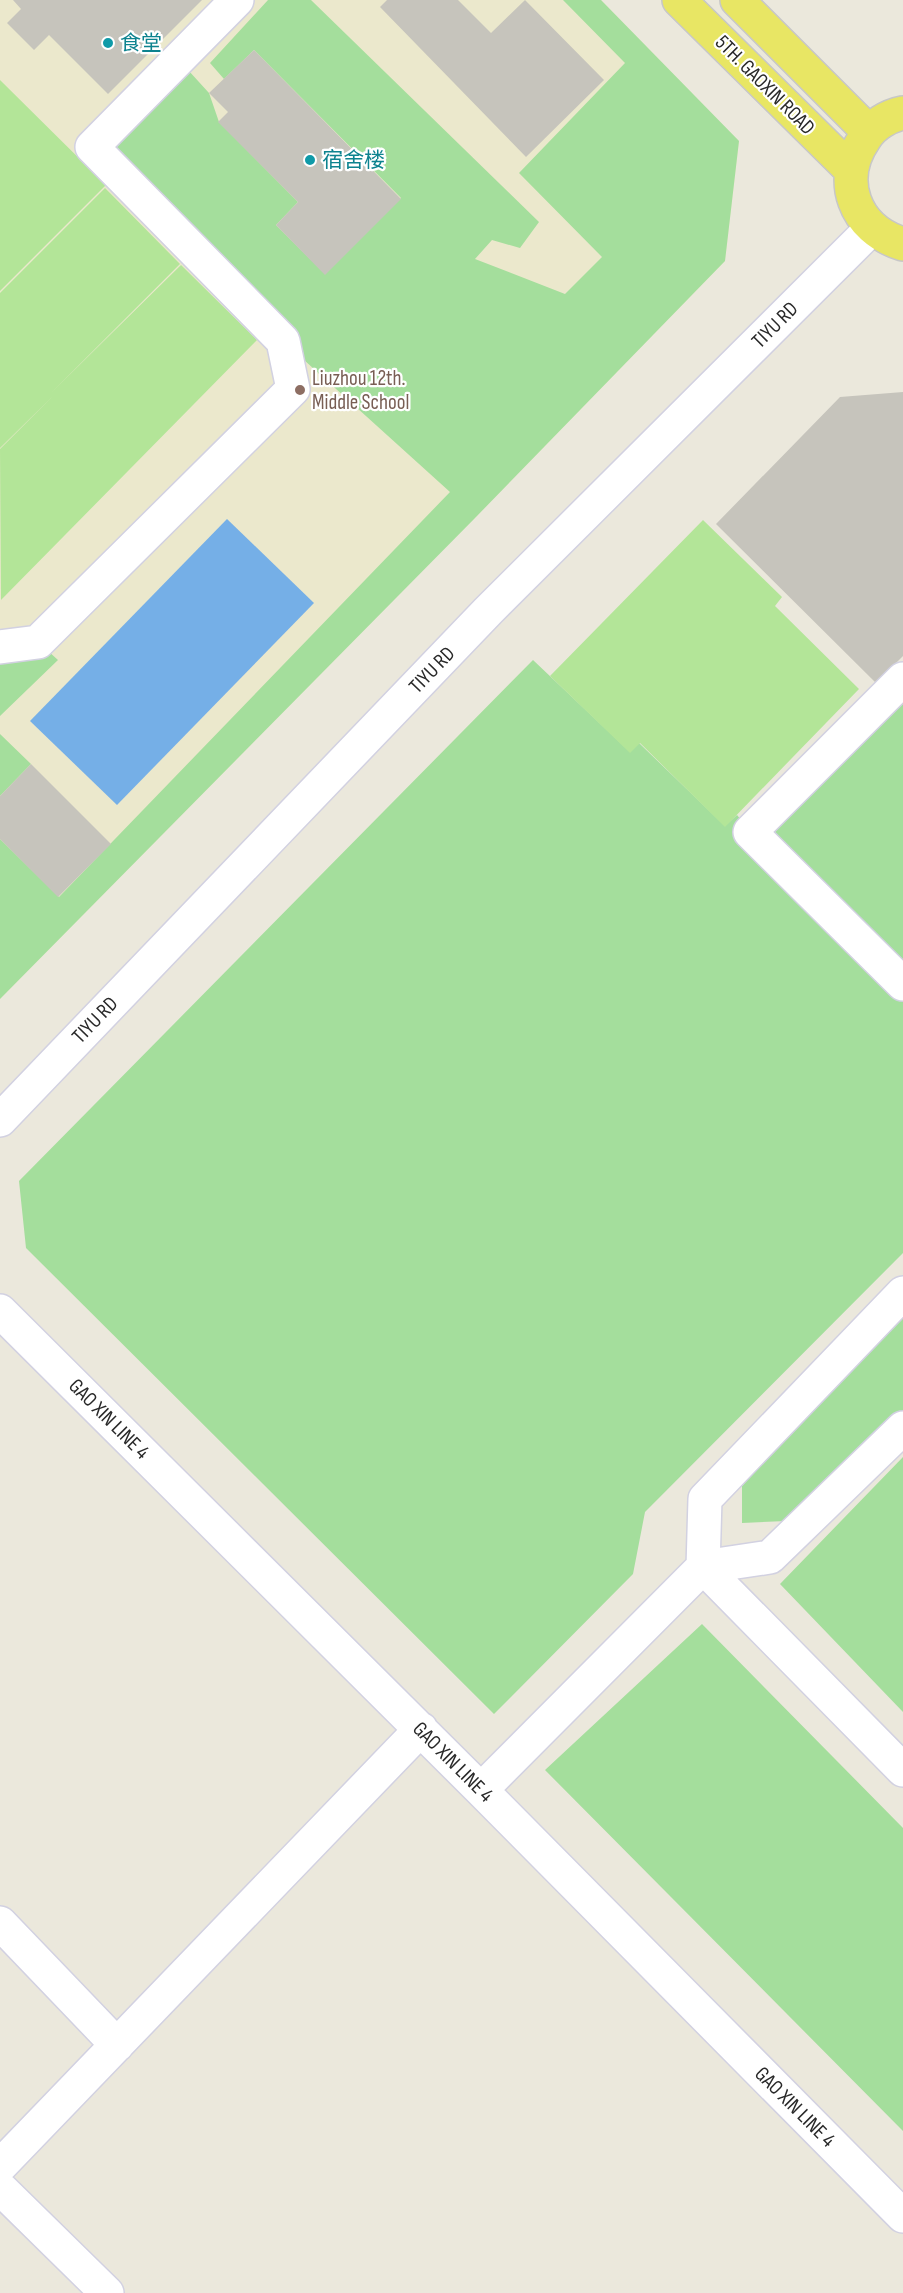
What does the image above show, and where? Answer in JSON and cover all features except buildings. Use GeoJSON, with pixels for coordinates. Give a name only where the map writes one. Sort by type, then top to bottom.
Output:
{"type":"FeatureCollection","features":[{"type":"Feature","properties":{"kind":"main road","name":"5TH. GAOXIN ROAD"},"geometry":{"type":"LineString","coordinates":[[679,0],[851,170]]}},
{"type":"Feature","properties":{"kind":"main road","name":"5TH. GAOXIN ROAD"},"geometry":{"type":"LineString","coordinates":[[736,0],[868,132]]}},
{"type":"Feature","properties":{"kind":"main road"},"geometry":{"type":"LineString","coordinates":[[903,113],[882,121],[868,132],[856,149],[851,170],[851,192],[859,211],[872,228],[889,240],[903,244]]}},
{"type":"Feature","properties":{"kind":"street"},"geometry":{"type":"LineString","coordinates":[[0,647],[38,642],[293,389],[283,341],[92,147],[237,0]]}},
{"type":"Feature","properties":{"kind":"street","name":"TIYU RD"},"geometry":{"type":"LineString","coordinates":[[0,1120],[488,611],[872,228]]}},
{"type":"Feature","properties":{"kind":"street"},"geometry":{"type":"LineString","coordinates":[[903,679],[750,832],[903,984]]}},
{"type":"Feature","properties":{"kind":"street"},"geometry":{"type":"LineString","coordinates":[[903,1293],[705,1499],[703,1567],[903,1770]]}},
{"type":"Feature","properties":{"kind":"street","name":"GAO XIN LINE 4"},"geometry":{"type":"LineString","coordinates":[[0,1311],[421,1729],[903,2217]]}},
{"type":"Feature","properties":{"kind":"street"},"geometry":{"type":"LineString","coordinates":[[481,1790],[703,1567],[770,1557],[903,1428]]}},
{"type":"Feature","properties":{"kind":"street"},"geometry":{"type":"LineString","coordinates":[[0,2166],[421,1729]]}},
{"type":"Feature","properties":{"kind":"street"},"geometry":{"type":"LineString","coordinates":[[0,1923],[117,2045]]}},
{"type":"Feature","properties":{"kind":"street"},"geometry":{"type":"LineString","coordinates":[[0,2188],[106,2293]]}},
{"type":"Feature","properties":{"kind":"shaded area","name":"Liuzhou 12th. Middle School"},"geometry":{"type":"Polygon","coordinates":[[[0,0],[601,0],[739,141],[725,261],[0,999],[0,0]]]}},
{"type":"Feature","properties":{"kind":"green space"},"geometry":{"type":"Polygon","coordinates":[[[268,0],[311,0],[539,222],[520,248],[492,240],[475,259],[565,294],[602,257],[519,173],[625,63],[563,0],[601,0],[739,141],[725,261],[0,999],[0,839],[59,897],[450,492],[283,341],[92,147],[178,59],[209,93],[219,122],[298,202],[276,225],[325,274],[401,198],[254,50],[224,79],[210,63],[268,0]]]}},
{"type":"Feature","properties":{"kind":"green space"},"geometry":{"type":"Polygon","coordinates":[[[0,80],[106,185],[0,291],[0,80]]]}},
{"type":"Feature","properties":{"kind":"green space"},"geometry":{"type":"Polygon","coordinates":[[[105,188],[180,264],[52,392],[181,265],[257,340],[1,600],[0,449],[53,396],[0,448],[0,293],[105,188]]]}},
{"type":"Feature","properties":{"kind":"green space"},"geometry":{"type":"Polygon","coordinates":[[[703,520],[782,597],[775,606],[859,689],[725,827],[640,743],[630,753],[550,676],[703,520]]]}},
{"type":"Feature","properties":{"kind":"green space"},"geometry":{"type":"Polygon","coordinates":[[[38,642],[58,660],[0,716],[0,647],[38,642]]]}},
{"type":"Feature","properties":{"kind":"green space"},"geometry":{"type":"Polygon","coordinates":[[[533,660],[630,752],[639,743],[725,826],[737,815],[751,832],[903,679],[903,1253],[645,1512],[633,1574],[494,1714],[26,1248],[19,1181],[533,660]]]}},
{"type":"Feature","properties":{"kind":"green space"},"geometry":{"type":"Polygon","coordinates":[[[0,734],[31,764],[0,796],[0,734]]]}},
{"type":"Feature","properties":{"kind":"green space"},"geometry":{"type":"Polygon","coordinates":[[[903,1299],[903,1418],[786,1521],[742,1523],[742,1486],[903,1299]]]}},
{"type":"Feature","properties":{"kind":"green space"},"geometry":{"type":"Polygon","coordinates":[[[903,1457],[903,1712],[780,1584],[903,1457]]]}},
{"type":"Feature","properties":{"kind":"green space"},"geometry":{"type":"Polygon","coordinates":[[[702,1624],[903,1828],[903,2131],[545,1770],[702,1624]]]}},
{"type":"Feature","properties":{"kind":"water"},"geometry":{"type":"Polygon","coordinates":[[[227,519],[314,603],[117,805],[30,721],[227,519]]]}},
{"type":"Feature","properties":{"kind":"place","name":"食堂"},"geometry":{"type":"Point","coordinates":[108,43]}},
{"type":"Feature","properties":{"kind":"place","name":"宿舍楼"},"geometry":{"type":"Point","coordinates":[310,160]}},
{"type":"Feature","properties":{"kind":"place","name":"Liuzhou 12th. Middle School"},"geometry":{"type":"Point","coordinates":[300,390]}}]}
